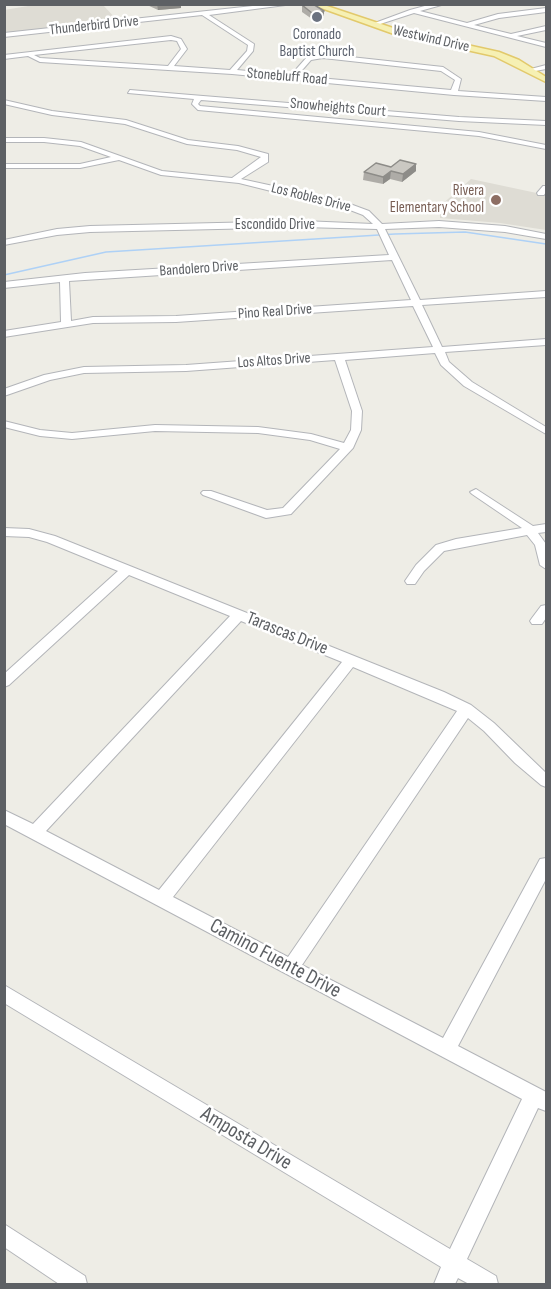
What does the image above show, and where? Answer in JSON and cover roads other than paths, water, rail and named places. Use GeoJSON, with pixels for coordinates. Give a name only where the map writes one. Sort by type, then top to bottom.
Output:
{"type":"FeatureCollection","features":[{"type":"Feature","properties":{"kind":"main road","name":"Westwind Drive"},"geometry":{"type":"LineString","coordinates":[[313,4],[409,35],[496,54],[546,80]]}},
{"type":"Feature","properties":{"kind":"street","name":"Thunderbird Drive"},"geometry":{"type":"LineString","coordinates":[[4,35],[291,4]]}},
{"type":"Feature","properties":{"kind":"street"},"geometry":{"type":"LineString","coordinates":[[375,24],[412,11],[443,4]]}},
{"type":"Feature","properties":{"kind":"street"},"geometry":{"type":"LineString","coordinates":[[467,25],[498,16],[546,10]]}},
{"type":"Feature","properties":{"kind":"street"},"geometry":{"type":"LineString","coordinates":[[412,11],[546,45]]}},
{"type":"Feature","properties":{"kind":"street"},"geometry":{"type":"LineString","coordinates":[[204,14],[251,44],[250,51],[231,72]]}},
{"type":"Feature","properties":{"kind":"street"},"geometry":{"type":"LineString","coordinates":[[511,36],[546,28]]}},
{"type":"Feature","properties":{"kind":"street"},"geometry":{"type":"LineString","coordinates":[[4,57],[167,38],[178,40],[184,49],[170,68]]}},
{"type":"Feature","properties":{"kind":"street"},"geometry":{"type":"LineString","coordinates":[[117,44],[120,52]]}},
{"type":"Feature","properties":{"kind":"street","name":"Stonebluff Road"},"geometry":{"type":"LineString","coordinates":[[29,54],[40,60],[112,62],[454,93],[546,99]]}},
{"type":"Feature","properties":{"kind":"street"},"geometry":{"type":"LineString","coordinates":[[293,77],[309,58],[323,56],[443,69],[458,79],[454,93]]}},
{"type":"Feature","properties":{"kind":"street"},"geometry":{"type":"LineString","coordinates":[[530,70],[546,67]]}},
{"type":"Feature","properties":{"kind":"street","name":"Snowheights Court"},"geometry":{"type":"LineString","coordinates":[[130,92],[546,123]]}},
{"type":"Feature","properties":{"kind":"street"},"geometry":{"type":"LineString","coordinates":[[199,97],[195,104],[198,108],[508,138],[546,147]]}},
{"type":"Feature","properties":{"kind":"street"},"geometry":{"type":"LineString","coordinates":[[4,102],[52,113],[126,122],[187,142],[238,148],[265,156],[265,160],[234,180]]}},
{"type":"Feature","properties":{"kind":"street"},"geometry":{"type":"LineString","coordinates":[[328,120],[336,108]]}},
{"type":"Feature","properties":{"kind":"street"},"geometry":{"type":"LineString","coordinates":[[433,139],[435,130]]}},
{"type":"Feature","properties":{"kind":"street"},"geometry":{"type":"LineString","coordinates":[[495,149],[508,138]]}},
{"type":"Feature","properties":{"kind":"street","name":"Los Robles Drive"},"geometry":{"type":"LineString","coordinates":[[4,140],[67,142],[92,147],[161,172],[234,180],[347,205],[373,217],[383,233]]}},
{"type":"Feature","properties":{"kind":"street"},"geometry":{"type":"LineString","coordinates":[[4,166],[80,166],[120,158]]}},
{"type":"Feature","properties":{"kind":"street","name":"Escondido Drive"},"geometry":{"type":"LineString","coordinates":[[4,243],[57,232],[105,228],[293,224],[383,233],[461,225],[546,236]]}},
{"type":"Feature","properties":{"kind":"street"},"geometry":{"type":"LineString","coordinates":[[383,233],[438,350],[450,368],[468,384],[546,431]]}},
{"type":"Feature","properties":{"kind":"street","name":"Bandolero Drive"},"geometry":{"type":"LineString","coordinates":[[4,285],[64,278],[394,257]]}},
{"type":"Feature","properties":{"kind":"street"},"geometry":{"type":"LineString","coordinates":[[64,278],[66,323]]}},
{"type":"Feature","properties":{"kind":"street","name":"Pino Real Drive"},"geometry":{"type":"LineString","coordinates":[[4,334],[66,323],[109,319],[193,318],[546,294]]}},
{"type":"Feature","properties":{"kind":"street","name":"Los Altos Drive"},"geometry":{"type":"LineString","coordinates":[[4,393],[48,377],[84,370],[186,368],[546,342]]}},
{"type":"Feature","properties":{"kind":"street"},"geometry":{"type":"LineString","coordinates":[[207,494],[256,511],[280,513],[297,502],[347,448],[356,430],[357,411],[339,357]]}},
{"type":"Feature","properties":{"kind":"street"},"geometry":{"type":"LineString","coordinates":[[4,424],[29,431],[72,436],[155,428],[258,430],[311,437],[347,448]]}},
{"type":"Feature","properties":{"kind":"street"},"geometry":{"type":"LineString","coordinates":[[476,492],[527,526],[541,544],[546,565]]}},
{"type":"Feature","properties":{"kind":"street"},"geometry":{"type":"LineString","coordinates":[[411,581],[420,568],[440,548],[456,543],[546,528]]}},
{"type":"Feature","properties":{"kind":"street","name":"Tarascas Drive"},"geometry":{"type":"LineString","coordinates":[[4,532],[29,533],[51,539],[439,696],[466,710],[489,727],[520,759],[546,781]]}},
{"type":"Feature","properties":{"kind":"street"},"geometry":{"type":"LineString","coordinates":[[8,674],[128,569]]}},
{"type":"Feature","properties":{"kind":"street"},"geometry":{"type":"LineString","coordinates":[[537,621],[546,609]]}},
{"type":"Feature","properties":{"kind":"street"},"geometry":{"type":"LineString","coordinates":[[35,832],[239,615]]}},
{"type":"Feature","properties":{"kind":"street"},"geometry":{"type":"LineString","coordinates":[[162,899],[351,660]]}},
{"type":"Feature","properties":{"kind":"street"},"geometry":{"type":"LineString","coordinates":[[291,967],[466,710]]}},
{"type":"Feature","properties":{"kind":"street","name":"Camino Fuente Drive"},"geometry":{"type":"LineString","coordinates":[[4,816],[540,1099]]}},
{"type":"Feature","properties":{"kind":"street"},"geometry":{"type":"LineString","coordinates":[[447,1049],[546,864]]}},
{"type":"Feature","properties":{"kind":"street","name":"Amposta Drive"},"geometry":{"type":"LineString","coordinates":[[4,993],[488,1284]]}},
{"type":"Feature","properties":{"kind":"street"},"geometry":{"type":"LineString","coordinates":[[444,1284],[540,1099]]}},
{"type":"Feature","properties":{"kind":"street"},"geometry":{"type":"LineString","coordinates":[[4,1234],[76,1284]]}},
{"type":"Feature","properties":{"kind":"waterway"},"geometry":{"type":"LineString","coordinates":[[4,275],[106,252],[395,234],[465,232],[546,244]]}},
{"type":"Feature","properties":{"kind":"place","name":"Coronado Baptist Church"},"geometry":{"type":"Point","coordinates":[317,17]}},
{"type":"Feature","properties":{"kind":"place","name":"Rivera Elementary School"},"geometry":{"type":"Point","coordinates":[496,200]}}]}
